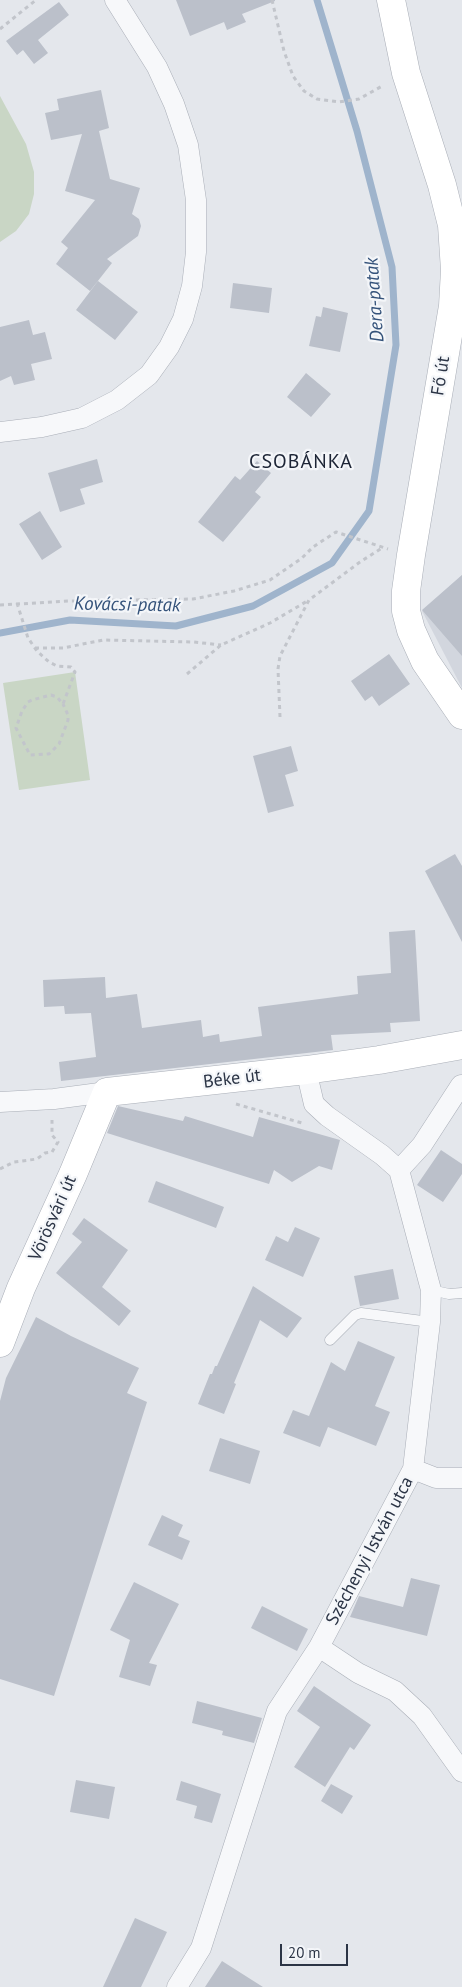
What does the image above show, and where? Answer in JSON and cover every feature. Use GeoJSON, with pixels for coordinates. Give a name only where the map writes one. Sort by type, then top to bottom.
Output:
{"type":"FeatureCollection","features":[{"type":"Feature","properties":{"kind":"main road","name":"Fő út"},"geometry":{"type":"LineString","coordinates":[[390,0],[406,74],[442,186],[452,225],[456,270],[453,306],[411,555],[406,591],[406,611],[411,630],[425,661],[462,715]]}},
{"type":"Feature","properties":{"kind":"main road","name":"Béke út"},"geometry":{"type":"LineString","coordinates":[[107,1092],[306,1070],[379,1060],[462,1045]]}},
{"type":"Feature","properties":{"kind":"main road","name":"Vörösvári út"},"geometry":{"type":"LineString","coordinates":[[0,1343],[21,1288],[73,1174],[107,1092]]}},
{"type":"Feature","properties":{"kind":"street"},"geometry":{"type":"LineString","coordinates":[[0,432],[42,427],[82,418],[117,400],[148,374],[169,347],[183,319],[192,286],[196,252],[196,200],[188,145],[174,104],[157,67],[115,0]]}},
{"type":"Feature","properties":{"kind":"street"},"geometry":{"type":"LineString","coordinates":[[306,1070],[314,1104],[327,1116],[382,1154],[399,1170],[422,1145],[461,1085]]}},
{"type":"Feature","properties":{"kind":"street","name":"Béke út"},"geometry":{"type":"LineString","coordinates":[[0,1102],[54,1099],[107,1092]]}},
{"type":"Feature","properties":{"kind":"street","name":"Széchenyi István utca"},"geometry":{"type":"LineString","coordinates":[[176,1987],[201,1948],[277,1711],[319,1646],[413,1469],[430,1322],[431,1290],[399,1170]]}},
{"type":"Feature","properties":{"kind":"street"},"geometry":{"type":"LineString","coordinates":[[413,1469],[436,1478],[462,1478]]}},
{"type":"Feature","properties":{"kind":"street"},"geometry":{"type":"LineString","coordinates":[[319,1646],[358,1673],[396,1691],[422,1716],[462,1772]]}},
{"type":"Feature","properties":{"kind":"lane"},"geometry":{"type":"LineString","coordinates":[[431,1290],[450,1294],[462,1293]]}},
{"type":"Feature","properties":{"kind":"lane"},"geometry":{"type":"LineString","coordinates":[[330,1340],[355,1314],[361,1313],[430,1322]]}},
{"type":"Feature","properties":{"kind":"path"},"geometry":{"type":"LineString","coordinates":[[0,29],[36,0]]}},
{"type":"Feature","properties":{"kind":"path"},"geometry":{"type":"LineString","coordinates":[[272,0],[284,51],[293,76],[304,91],[317,99],[339,102],[359,99]]}},
{"type":"Feature","properties":{"kind":"path"},"geometry":{"type":"LineString","coordinates":[[0,605],[193,599],[234,591],[270,580],[336,532],[369,542]]}},
{"type":"Feature","properties":{"kind":"path"},"geometry":{"type":"LineString","coordinates":[[187,674],[222,645],[270,623],[309,600],[373,553],[384,548]]}},
{"type":"Feature","properties":{"kind":"path"},"geometry":{"type":"LineString","coordinates":[[280,717],[278,669],[280,656],[309,600]]}},
{"type":"Feature","properties":{"kind":"path"},"geometry":{"type":"LineString","coordinates":[[17,603],[28,638],[35,648],[49,662],[57,666],[71,667],[75,672],[63,704],[68,714],[68,720],[59,744],[49,754],[30,755],[16,728],[22,711],[28,702],[51,695],[57,697],[63,704]]}},
{"type":"Feature","properties":{"kind":"path"},"geometry":{"type":"LineString","coordinates":[[35,648],[63,648],[103,640],[194,642],[222,645]]}},
{"type":"Feature","properties":{"kind":"path"},"geometry":{"type":"LineString","coordinates":[[233,1103],[316,1128],[327,1116]]}},
{"type":"Feature","properties":{"kind":"path"},"geometry":{"type":"LineString","coordinates":[[0,1169],[14,1162],[37,1159],[45,1153],[52,1152],[58,1142],[52,1135]]}},
{"type":"Feature","properties":{"kind":"shaded area"},"geometry":{"type":"Polygon","coordinates":[[[462,575],[462,688],[422,611],[462,575]]]}},
{"type":"Feature","properties":{"kind":"green space"},"geometry":{"type":"Polygon","coordinates":[[[0,96],[26,144],[34,172],[34,194],[29,214],[16,231],[0,242],[0,96]]]}},
{"type":"Feature","properties":{"kind":"green space"},"geometry":{"type":"Polygon","coordinates":[[[75,672],[90,780],[19,790],[3,683],[75,672]]]}},
{"type":"Feature","properties":{"kind":"building"},"geometry":{"type":"Polygon","coordinates":[[[176,0],[275,1],[242,14],[246,22],[227,30],[224,22],[190,36],[176,0]]]}},
{"type":"Feature","properties":{"kind":"building"},"geometry":{"type":"Polygon","coordinates":[[[59,2],[69,15],[38,40],[48,53],[34,64],[23,50],[17,55],[6,41],[59,2]]]}},
{"type":"Feature","properties":{"kind":"building"},"geometry":{"type":"Polygon","coordinates":[[[101,90],[109,128],[99,131],[110,179],[140,188],[132,214],[139,219],[141,226],[138,236],[107,259],[112,263],[90,291],[56,264],[68,248],[61,242],[95,200],[65,191],[82,134],[51,140],[45,113],[59,110],[57,99],[101,90]]]}},
{"type":"Feature","properties":{"kind":"building"},"geometry":{"type":"Polygon","coordinates":[[[98,281],[138,312],[115,340],[76,310],[98,281]]]}},
{"type":"Feature","properties":{"kind":"building"},"geometry":{"type":"Polygon","coordinates":[[[233,283],[272,288],[269,313],[230,308],[233,283]]]}},
{"type":"Feature","properties":{"kind":"building"},"geometry":{"type":"Polygon","coordinates":[[[323,307],[348,313],[340,352],[309,346],[316,316],[321,317],[323,307]]]}},
{"type":"Feature","properties":{"kind":"building"},"geometry":{"type":"Polygon","coordinates":[[[29,320],[33,335],[45,332],[52,359],[31,364],[35,380],[14,385],[11,376],[0,381],[0,327],[29,320]]]}},
{"type":"Feature","properties":{"kind":"building"},"geometry":{"type":"Polygon","coordinates":[[[306,373],[331,394],[311,417],[287,397],[306,373]]]}},
{"type":"Feature","properties":{"kind":"building"},"geometry":{"type":"Polygon","coordinates":[[[97,459],[103,482],[80,489],[85,504],[60,512],[48,473],[97,459]]]}},
{"type":"Feature","properties":{"kind":"building"},"geometry":{"type":"Polygon","coordinates":[[[257,461],[271,473],[255,492],[261,497],[223,542],[198,522],[235,476],[240,480],[257,461]]]}},
{"type":"Feature","properties":{"kind":"building"},"geometry":{"type":"Polygon","coordinates":[[[40,511],[62,547],[42,560],[19,524],[40,511]]]}},
{"type":"Feature","properties":{"kind":"building"},"geometry":{"type":"Polygon","coordinates":[[[462,575],[462,656],[422,610],[462,575]]]}},
{"type":"Feature","properties":{"kind":"building"},"geometry":{"type":"Polygon","coordinates":[[[389,654],[410,684],[379,706],[372,696],[365,701],[351,681],[389,654]]]}},
{"type":"Feature","properties":{"kind":"building"},"geometry":{"type":"Polygon","coordinates":[[[291,746],[298,771],[285,775],[294,806],[268,813],[253,756],[291,746]]]}},
{"type":"Feature","properties":{"kind":"building"},"geometry":{"type":"Polygon","coordinates":[[[455,854],[462,866],[462,942],[425,871],[455,854]]]}},
{"type":"Feature","properties":{"kind":"building"},"geometry":{"type":"Polygon","coordinates":[[[415,930],[420,1021],[390,1023],[391,1032],[331,1035],[333,1050],[61,1081],[59,1062],[96,1057],[91,1013],[65,1014],[64,1006],[44,1007],[43,980],[105,977],[106,998],[137,994],[142,1028],[201,1020],[203,1037],[219,1034],[220,1042],[262,1036],[258,1007],[358,994],[357,976],[391,973],[389,932],[415,930]]]}},
{"type":"Feature","properties":{"kind":"building"},"geometry":{"type":"Polygon","coordinates":[[[118,1106],[183,1121],[185,1116],[253,1137],[259,1117],[340,1140],[332,1170],[319,1166],[292,1182],[274,1170],[269,1184],[107,1133],[118,1106]]]}},
{"type":"Feature","properties":{"kind":"building"},"geometry":{"type":"Polygon","coordinates":[[[441,1150],[462,1164],[462,1174],[443,1202],[417,1185],[441,1150]]]}},
{"type":"Feature","properties":{"kind":"building"},"geometry":{"type":"Polygon","coordinates":[[[156,1181],[224,1207],[216,1228],[148,1202],[156,1181]]]}},
{"type":"Feature","properties":{"kind":"building"},"geometry":{"type":"Polygon","coordinates":[[[84,1218],[128,1250],[102,1287],[131,1311],[119,1326],[56,1273],[82,1242],[72,1234],[84,1218]]]}},
{"type":"Feature","properties":{"kind":"building"},"geometry":{"type":"Polygon","coordinates":[[[295,1227],[320,1238],[303,1277],[265,1260],[276,1236],[288,1242],[295,1227]]]}},
{"type":"Feature","properties":{"kind":"building"},"geometry":{"type":"Polygon","coordinates":[[[393,1269],[399,1299],[360,1306],[354,1276],[393,1269]]]}},
{"type":"Feature","properties":{"kind":"building"},"geometry":{"type":"Polygon","coordinates":[[[253,1286],[302,1318],[287,1338],[260,1320],[234,1383],[236,1384],[224,1414],[198,1404],[210,1374],[212,1374],[215,1366],[217,1366],[253,1286]]]}},
{"type":"Feature","properties":{"kind":"building"},"geometry":{"type":"Polygon","coordinates":[[[36,1317],[139,1368],[127,1393],[147,1402],[54,1696],[0,1679],[0,1401],[6,1378],[36,1317]]]}},
{"type":"Feature","properties":{"kind":"building"},"geometry":{"type":"Polygon","coordinates":[[[358,1341],[395,1357],[375,1406],[390,1412],[376,1446],[328,1427],[320,1447],[283,1433],[293,1410],[309,1416],[331,1362],[345,1371],[358,1341]]]}},
{"type":"Feature","properties":{"kind":"building"},"geometry":{"type":"Polygon","coordinates":[[[220,1438],[260,1451],[250,1484],[209,1471],[220,1438]]]}},
{"type":"Feature","properties":{"kind":"building"},"geometry":{"type":"Polygon","coordinates":[[[162,1515],[183,1525],[178,1536],[190,1541],[182,1560],[148,1545],[162,1515]]]}},
{"type":"Feature","properties":{"kind":"building"},"geometry":{"type":"Polygon","coordinates":[[[411,1578],[440,1585],[427,1636],[350,1617],[359,1596],[403,1607],[411,1578]]]}},
{"type":"Feature","properties":{"kind":"building"},"geometry":{"type":"Polygon","coordinates":[[[134,1582],[179,1604],[149,1663],[157,1665],[150,1686],[119,1677],[130,1640],[110,1630],[134,1582]]]}},
{"type":"Feature","properties":{"kind":"building"},"geometry":{"type":"Polygon","coordinates":[[[262,1606],[308,1629],[297,1651],[251,1628],[262,1606]]]}},
{"type":"Feature","properties":{"kind":"building"},"geometry":{"type":"Polygon","coordinates":[[[314,1686],[371,1725],[354,1750],[350,1747],[325,1787],[294,1767],[320,1727],[297,1711],[314,1686]]]}},
{"type":"Feature","properties":{"kind":"building"},"geometry":{"type":"Polygon","coordinates":[[[197,1701],[262,1718],[254,1743],[222,1735],[223,1731],[192,1723],[197,1701]]]}},
{"type":"Feature","properties":{"kind":"building"},"geometry":{"type":"Polygon","coordinates":[[[76,1780],[115,1787],[109,1819],[70,1812],[76,1780]]]}},
{"type":"Feature","properties":{"kind":"building"},"geometry":{"type":"Polygon","coordinates":[[[181,1781],[221,1794],[212,1823],[194,1818],[197,1806],[176,1800],[181,1781]]]}},
{"type":"Feature","properties":{"kind":"building"},"geometry":{"type":"Polygon","coordinates":[[[331,1784],[353,1796],[342,1814],[321,1801],[331,1784]]]}},
{"type":"Feature","properties":{"kind":"building"},"geometry":{"type":"Polygon","coordinates":[[[135,1918],[167,1932],[141,1987],[103,1987],[135,1918]]]}},
{"type":"Feature","properties":{"kind":"building"},"geometry":{"type":"Polygon","coordinates":[[[222,1961],[263,1987],[205,1987],[222,1961]]]}},
{"type":"Feature","properties":{"kind":"waterway","name":"Dera-patak"},"geometry":{"type":"LineString","coordinates":[[0,633],[70,620],[176,626],[253,606],[332,563],[369,511],[396,345],[392,267],[357,131],[317,0]]}},
{"type":"Feature","properties":{"kind":"district","name":"CSOBÁNKA"},"geometry":{"type":"Point","coordinates":[301,462]}},
{"type":"Feature","properties":{"kind":"water label","name":"Kovácsi-patak"},"geometry":{"type":"Point","coordinates":[127,605]}}]}
